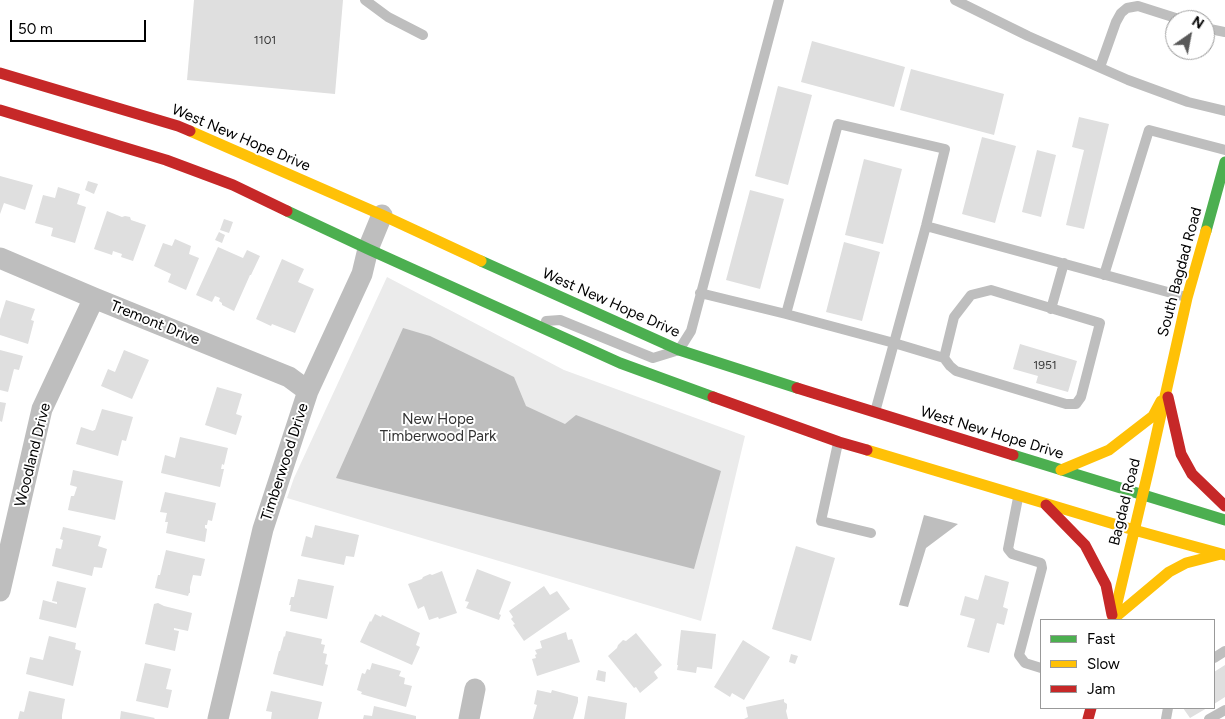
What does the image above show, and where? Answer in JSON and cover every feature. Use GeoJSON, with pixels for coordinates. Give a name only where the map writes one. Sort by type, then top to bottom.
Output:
{"type":"FeatureCollection","features":[{"type":"Feature","properties":{"kind":"main road","name":"West New Hope Drive"},"geometry":{"type":"LineString","coordinates":[[0,73],[178,126],[382,215],[679,350],[874,413],[1225,520]]}},
{"type":"Feature","properties":{"kind":"main road"},"geometry":{"type":"LineString","coordinates":[[0,110],[166,160],[233,186],[620,363],[839,442],[1134,530],[1224,554]]}},
{"type":"Feature","properties":{"kind":"main road","name":"South Bagdad Road"},"geometry":{"type":"LineString","coordinates":[[1166,391],[1187,298],[1205,235],[1214,217],[1225,162]]}},
{"type":"Feature","properties":{"kind":"main road"},"geometry":{"type":"LineString","coordinates":[[1062,470],[1109,450],[1133,433],[1153,416],[1166,391]]}},
{"type":"Feature","properties":{"kind":"main road"},"geometry":{"type":"LineString","coordinates":[[1166,391],[1181,454],[1192,474],[1225,506]]}},
{"type":"Feature","properties":{"kind":"main road","name":"Bagdad Road"},"geometry":{"type":"LineString","coordinates":[[1113,619],[1166,391]]}},
{"type":"Feature","properties":{"kind":"main road"},"geometry":{"type":"LineString","coordinates":[[1044,503],[1086,545],[1106,585],[1113,619]]}},
{"type":"Feature","properties":{"kind":"main road"},"geometry":{"type":"LineString","coordinates":[[1114,619],[1169,572],[1186,563],[1224,554]]}},
{"type":"Feature","properties":{"kind":"street","name":"Timberwood Drive"},"geometry":{"type":"LineString","coordinates":[[218,719],[263,529],[308,391],[362,274],[368,248],[382,215]]}},
{"type":"Feature","properties":{"kind":"street","name":"Tremont Drive"},"geometry":{"type":"LineString","coordinates":[[0,258],[288,377],[308,391]]}},
{"type":"Feature","properties":{"kind":"street","name":"Woodland Drive"},"geometry":{"type":"LineString","coordinates":[[0,591],[42,410],[94,298]]}},
{"type":"Feature","properties":{"kind":"street"},"geometry":{"type":"LineString","coordinates":[[469,719],[475,689]]}},
{"type":"Feature","properties":{"kind":"lane"},"geometry":{"type":"LineString","coordinates":[[365,0],[388,17],[423,35]]}},
{"type":"Feature","properties":{"kind":"lane"},"geometry":{"type":"LineString","coordinates":[[530,322],[560,320],[652,358],[679,350],[691,331],[779,0]]}},
{"type":"Feature","properties":{"kind":"lane"},"geometry":{"type":"LineString","coordinates":[[955,0],[1028,36],[1128,80],[1188,102],[1225,111]]}},
{"type":"Feature","properties":{"kind":"lane"},"geometry":{"type":"LineString","coordinates":[[1100,68],[1116,22],[1127,8],[1138,6],[1165,15]]}},
{"type":"Feature","properties":{"kind":"lane"},"geometry":{"type":"LineString","coordinates":[[786,314],[838,124],[946,149],[874,413]]}},
{"type":"Feature","properties":{"kind":"lane"},"geometry":{"type":"LineString","coordinates":[[1104,274],[1148,130],[1225,150]]}},
{"type":"Feature","properties":{"kind":"lane"},"geometry":{"type":"LineString","coordinates":[[926,226],[1187,298]]}},
{"type":"Feature","properties":{"kind":"lane"},"geometry":{"type":"LineString","coordinates":[[1051,308],[1064,263]]}},
{"type":"Feature","properties":{"kind":"lane"},"geometry":{"type":"LineString","coordinates":[[700,293],[894,342],[944,358],[956,371],[1066,404],[1076,404],[1081,397],[1100,323],[991,290],[971,295],[954,317],[944,358]]}},
{"type":"Feature","properties":{"kind":"lane"},"geometry":{"type":"LineString","coordinates":[[839,442],[821,521],[871,533]]}},
{"type":"Feature","properties":{"kind":"lane"},"geometry":{"type":"LineString","coordinates":[[1018,496],[1008,549],[1012,554],[1041,563],[1042,568],[1019,655],[1025,663],[1040,668]]}},
{"type":"Feature","properties":{"kind":"lane"},"geometry":{"type":"LineString","coordinates":[[1209,719],[1225,710]]}},
{"type":"Feature","properties":{"kind":"green space","name":"New Hope Timberwood Park"},"geometry":{"type":"Polygon","coordinates":[[[387,277],[564,370],[745,436],[701,621],[287,498],[294,478],[387,277]]]}},
{"type":"Feature","properties":{"kind":"shaded area"},"geometry":{"type":"Polygon","coordinates":[[[403,328],[430,336],[514,377],[526,406],[565,424],[576,415],[721,471],[694,569],[336,478],[403,328]]]}},
{"type":"Feature","properties":{"kind":"shaded area"},"geometry":{"type":"Polygon","coordinates":[[[924,515],[958,524],[926,548],[908,607],[899,605],[924,515]]]}},
{"type":"Feature","properties":{"kind":"building"},"geometry":{"type":"Polygon","coordinates":[[[194,0],[343,0],[335,94],[187,80],[194,0]]]}},
{"type":"Feature","properties":{"kind":"building"},"geometry":{"type":"Polygon","coordinates":[[[812,41],[905,67],[894,107],[801,82],[812,41]]]}},
{"type":"Feature","properties":{"kind":"building"},"geometry":{"type":"Polygon","coordinates":[[[911,69],[1004,94],[994,135],[900,110],[911,69]]]}},
{"type":"Feature","properties":{"kind":"building"},"geometry":{"type":"Polygon","coordinates":[[[778,86],[812,95],[788,185],[755,176],[778,86]]]}},
{"type":"Feature","properties":{"kind":"building"},"geometry":{"type":"Polygon","coordinates":[[[1079,117],[1109,124],[1084,229],[1066,225],[1084,150],[1072,147],[1079,117]]]}},
{"type":"Feature","properties":{"kind":"building"},"geometry":{"type":"Polygon","coordinates":[[[982,137],[1016,146],[995,223],[962,214],[982,137]]]}},
{"type":"Feature","properties":{"kind":"building"},"geometry":{"type":"Polygon","coordinates":[[[1037,150],[1056,155],[1041,217],[1022,212],[1037,150]]]}},
{"type":"Feature","properties":{"kind":"building"},"geometry":{"type":"Polygon","coordinates":[[[864,159],[902,169],[883,244],[845,235],[864,159]]]}},
{"type":"Feature","properties":{"kind":"building"},"geometry":{"type":"Polygon","coordinates":[[[0,176],[33,185],[25,210],[4,203],[0,214],[0,176]]]}},
{"type":"Feature","properties":{"kind":"building"},"geometry":{"type":"Polygon","coordinates":[[[88,181],[98,184],[94,194],[85,190],[88,181]]]}},
{"type":"Feature","properties":{"kind":"building"},"geometry":{"type":"Polygon","coordinates":[[[58,187],[80,194],[77,204],[86,207],[75,243],[51,236],[53,228],[35,223],[43,195],[55,198],[58,187]]]}},
{"type":"Feature","properties":{"kind":"building"},"geometry":{"type":"Polygon","coordinates":[[[750,190],[784,199],[760,289],[726,280],[750,190]]]}},
{"type":"Feature","properties":{"kind":"building"},"geometry":{"type":"Polygon","coordinates":[[[107,211],[122,217],[130,217],[131,220],[146,225],[133,261],[121,257],[122,254],[113,251],[112,255],[94,249],[107,211]]]}},
{"type":"Feature","properties":{"kind":"building"},"geometry":{"type":"Polygon","coordinates":[[[224,219],[233,222],[229,233],[220,230],[224,219]]]}},
{"type":"Feature","properties":{"kind":"building"},"geometry":{"type":"Polygon","coordinates":[[[219,232],[225,235],[222,243],[215,240],[219,232]]]}},
{"type":"Feature","properties":{"kind":"building"},"geometry":{"type":"Polygon","coordinates":[[[175,239],[191,246],[189,254],[199,258],[186,290],[168,282],[171,274],[154,266],[163,243],[172,246],[175,239]]]}},
{"type":"Feature","properties":{"kind":"building"},"geometry":{"type":"Polygon","coordinates":[[[844,242],[880,252],[862,321],[826,312],[844,242]]]}},
{"type":"Feature","properties":{"kind":"building"},"geometry":{"type":"Polygon","coordinates":[[[218,247],[243,258],[247,250],[260,256],[234,311],[222,305],[219,301],[220,298],[215,296],[212,302],[196,295],[218,247]]]}},
{"type":"Feature","properties":{"kind":"building"},"geometry":{"type":"Polygon","coordinates":[[[282,259],[304,269],[298,282],[314,289],[295,333],[272,324],[271,326],[256,319],[282,259]]]}},
{"type":"Feature","properties":{"kind":"building"},"geometry":{"type":"Polygon","coordinates":[[[6,300],[35,309],[31,320],[34,321],[28,344],[0,335],[0,319],[6,300]]]}},
{"type":"Feature","properties":{"kind":"building"},"geometry":{"type":"Polygon","coordinates":[[[1020,344],[1077,361],[1068,392],[1036,383],[1038,376],[1013,369],[1020,344]]]}},
{"type":"Feature","properties":{"kind":"building"},"geometry":{"type":"Polygon","coordinates":[[[0,350],[23,356],[19,370],[14,369],[8,392],[0,390],[0,350]]]}},
{"type":"Feature","properties":{"kind":"building"},"geometry":{"type":"Polygon","coordinates":[[[124,350],[149,360],[132,399],[101,386],[108,369],[115,372],[124,350]]]}},
{"type":"Feature","properties":{"kind":"building"},"geometry":{"type":"Polygon","coordinates":[[[217,387],[242,394],[236,414],[242,416],[236,435],[205,425],[217,387]]]}},
{"type":"Feature","properties":{"kind":"building"},"geometry":{"type":"Polygon","coordinates":[[[0,402],[6,403],[2,422],[0,421],[0,402]]]}},
{"type":"Feature","properties":{"kind":"building"},"geometry":{"type":"Polygon","coordinates":[[[102,409],[133,417],[126,441],[122,440],[118,456],[76,444],[81,427],[95,430],[102,409]]]}},
{"type":"Feature","properties":{"kind":"building"},"geometry":{"type":"Polygon","coordinates":[[[180,437],[228,448],[224,465],[222,464],[221,469],[224,469],[220,487],[161,473],[165,455],[175,458],[180,437]]]}},
{"type":"Feature","properties":{"kind":"building"},"geometry":{"type":"Polygon","coordinates":[[[73,470],[123,481],[115,520],[68,510],[71,496],[74,496],[77,487],[70,485],[73,470]]]}},
{"type":"Feature","properties":{"kind":"building"},"geometry":{"type":"Polygon","coordinates":[[[165,492],[216,503],[212,521],[208,520],[207,525],[205,525],[207,529],[205,542],[166,533],[168,522],[165,522],[167,513],[160,512],[165,492]]]}},
{"type":"Feature","properties":{"kind":"building"},"geometry":{"type":"Polygon","coordinates":[[[315,525],[359,535],[354,557],[346,556],[344,565],[301,556],[306,536],[312,538],[315,525]]]}},
{"type":"Feature","properties":{"kind":"building"},"geometry":{"type":"Polygon","coordinates":[[[63,527],[101,536],[98,546],[107,549],[102,568],[94,567],[92,576],[52,566],[56,548],[61,549],[63,540],[60,539],[63,527]]]}},
{"type":"Feature","properties":{"kind":"building"},"geometry":{"type":"Polygon","coordinates":[[[796,546],[835,558],[811,641],[772,629],[796,546]]]}},
{"type":"Feature","properties":{"kind":"building"},"geometry":{"type":"Polygon","coordinates":[[[166,550],[205,559],[201,576],[193,575],[188,596],[155,588],[166,550]]]}},
{"type":"Feature","properties":{"kind":"building"},"geometry":{"type":"Polygon","coordinates":[[[477,569],[511,582],[499,614],[501,615],[499,620],[466,608],[469,602],[465,601],[477,569]]]}},
{"type":"Feature","properties":{"kind":"building"},"geometry":{"type":"Polygon","coordinates":[[[442,571],[457,613],[429,620],[424,606],[418,609],[408,584],[442,571]]]}},
{"type":"Feature","properties":{"kind":"building"},"geometry":{"type":"Polygon","coordinates":[[[985,575],[1009,582],[1003,607],[1008,609],[1004,625],[997,623],[989,653],[967,647],[975,619],[960,615],[965,596],[978,600],[985,575]]]}},
{"type":"Feature","properties":{"kind":"building"},"geometry":{"type":"Polygon","coordinates":[[[298,579],[334,586],[327,619],[290,611],[291,597],[294,597],[298,579]]]}},
{"type":"Feature","properties":{"kind":"building"},"geometry":{"type":"Polygon","coordinates":[[[57,581],[86,588],[76,628],[39,619],[43,600],[57,604],[57,602],[52,601],[57,581]]]}},
{"type":"Feature","properties":{"kind":"building"},"geometry":{"type":"Polygon","coordinates":[[[544,586],[550,595],[557,591],[570,609],[524,641],[513,625],[515,624],[511,619],[513,617],[509,611],[544,586]]]}},
{"type":"Feature","properties":{"kind":"building"},"geometry":{"type":"Polygon","coordinates":[[[158,603],[192,613],[188,631],[174,628],[174,630],[179,631],[175,651],[145,644],[154,604],[158,603]]]}},
{"type":"Feature","properties":{"kind":"building"},"geometry":{"type":"Polygon","coordinates":[[[375,614],[381,617],[382,615],[420,633],[416,645],[420,647],[412,665],[360,642],[375,614]]]}},
{"type":"Feature","properties":{"kind":"building"},"geometry":{"type":"Polygon","coordinates":[[[681,630],[716,634],[712,669],[697,667],[696,673],[677,670],[681,630]]]}},
{"type":"Feature","properties":{"kind":"building"},"geometry":{"type":"Polygon","coordinates":[[[286,631],[322,639],[321,644],[325,645],[323,653],[327,654],[325,664],[328,665],[323,686],[273,674],[286,631]]]}},
{"type":"Feature","properties":{"kind":"building"},"geometry":{"type":"Polygon","coordinates":[[[566,632],[568,640],[572,639],[580,662],[537,676],[532,659],[536,658],[535,650],[542,648],[540,641],[566,632]]]}},
{"type":"Feature","properties":{"kind":"building"},"geometry":{"type":"Polygon","coordinates":[[[636,633],[662,665],[654,672],[658,678],[640,693],[608,656],[623,640],[626,641],[636,633]]]}},
{"type":"Feature","properties":{"kind":"building"},"geometry":{"type":"Polygon","coordinates":[[[49,636],[76,643],[75,649],[81,651],[73,686],[26,674],[30,657],[43,660],[49,636]]]}},
{"type":"Feature","properties":{"kind":"building"},"geometry":{"type":"Polygon","coordinates":[[[743,640],[770,657],[744,700],[732,693],[730,697],[714,687],[743,640]]]}},
{"type":"Feature","properties":{"kind":"building"},"geometry":{"type":"Polygon","coordinates":[[[791,654],[798,656],[795,664],[789,662],[791,654]]]}},
{"type":"Feature","properties":{"kind":"building"},"geometry":{"type":"Polygon","coordinates":[[[145,663],[171,669],[166,689],[172,690],[168,708],[136,701],[145,663]]]}},
{"type":"Feature","properties":{"kind":"building"},"geometry":{"type":"Polygon","coordinates":[[[372,663],[401,671],[399,676],[405,678],[404,684],[412,686],[406,707],[361,694],[362,692],[357,690],[362,673],[365,674],[367,669],[370,670],[372,663]]]}},
{"type":"Feature","properties":{"kind":"building"},"geometry":{"type":"Polygon","coordinates":[[[1225,665],[1225,697],[1215,703],[1215,671],[1225,665]]]}},
{"type":"Feature","properties":{"kind":"building"},"geometry":{"type":"Polygon","coordinates":[[[598,670],[606,672],[605,682],[596,680],[598,670]]]}},
{"type":"Feature","properties":{"kind":"building"},"geometry":{"type":"Polygon","coordinates":[[[537,690],[551,693],[552,690],[578,697],[573,719],[533,719],[537,705],[534,704],[537,690]]]}},
{"type":"Feature","properties":{"kind":"building"},"geometry":{"type":"Polygon","coordinates":[[[29,691],[65,699],[62,719],[18,719],[20,711],[24,712],[29,691]]]}},
{"type":"Feature","properties":{"kind":"building"},"geometry":{"type":"Polygon","coordinates":[[[271,691],[322,702],[318,719],[271,719],[272,712],[266,711],[271,691]]]}},
{"type":"Feature","properties":{"kind":"building"},"geometry":{"type":"Polygon","coordinates":[[[588,696],[627,703],[625,719],[584,719],[588,696]]]}},
{"type":"Feature","properties":{"kind":"building"},"geometry":{"type":"Polygon","coordinates":[[[784,699],[784,702],[787,704],[788,719],[744,719],[748,717],[746,707],[784,699]]]}},
{"type":"Feature","properties":{"kind":"building"},"geometry":{"type":"Polygon","coordinates":[[[374,706],[416,716],[416,719],[363,719],[364,715],[372,716],[374,706]]]}},
{"type":"Feature","properties":{"kind":"building"},"geometry":{"type":"Polygon","coordinates":[[[1184,709],[1205,709],[1190,718],[1184,709]]]}},
{"type":"Feature","properties":{"kind":"building"},"geometry":{"type":"Polygon","coordinates":[[[121,711],[155,718],[120,719],[121,711]]]}},
{"type":"Feature","properties":{"kind":"traffic: fast"},"geometry":{"type":"LineString","coordinates":[[1206,231],[1225,162]]}},
{"type":"Feature","properties":{"kind":"traffic: fast"},"geometry":{"type":"LineString","coordinates":[[287,211],[620,363],[713,397]]}},
{"type":"Feature","properties":{"kind":"traffic: fast"},"geometry":{"type":"LineString","coordinates":[[481,261],[679,350],[797,388]]}},
{"type":"Feature","properties":{"kind":"traffic: fast"},"geometry":{"type":"LineString","coordinates":[[1013,455],[1225,520]]}},
{"type":"Feature","properties":{"kind":"traffic: slow"},"geometry":{"type":"LineString","coordinates":[[190,131],[382,215],[481,261]]}},
{"type":"Feature","properties":{"kind":"traffic: slow"},"geometry":{"type":"LineString","coordinates":[[1113,619],[1187,298],[1206,231]]}},
{"type":"Feature","properties":{"kind":"traffic: slow"},"geometry":{"type":"LineString","coordinates":[[1061,470],[1109,450],[1153,416],[1161,401]]}},
{"type":"Feature","properties":{"kind":"traffic: slow"},"geometry":{"type":"LineString","coordinates":[[867,450],[1134,530],[1225,555]]}},
{"type":"Feature","properties":{"kind":"traffic: slow"},"geometry":{"type":"LineString","coordinates":[[1113,619],[1169,572],[1186,563],[1221,554]]}},
{"type":"Feature","properties":{"kind":"traffic: jam"},"geometry":{"type":"LineString","coordinates":[[0,73],[190,131]]}},
{"type":"Feature","properties":{"kind":"traffic: jam"},"geometry":{"type":"LineString","coordinates":[[0,110],[166,160],[233,185],[287,211]]}},
{"type":"Feature","properties":{"kind":"traffic: jam"},"geometry":{"type":"LineString","coordinates":[[797,388],[1013,455]]}},
{"type":"Feature","properties":{"kind":"traffic: jam"},"geometry":{"type":"LineString","coordinates":[[713,397],[839,442],[867,450]]}},
{"type":"Feature","properties":{"kind":"traffic: jam"},"geometry":{"type":"LineString","coordinates":[[1168,397],[1181,454],[1192,474],[1225,506]]}},
{"type":"Feature","properties":{"kind":"traffic: jam"},"geometry":{"type":"LineString","coordinates":[[1046,505],[1085,545],[1106,585],[1112,615]]}},
{"type":"Feature","properties":{"kind":"traffic: jam"},"geometry":{"type":"LineString","coordinates":[[1088,719],[1091,709]]}}]}
